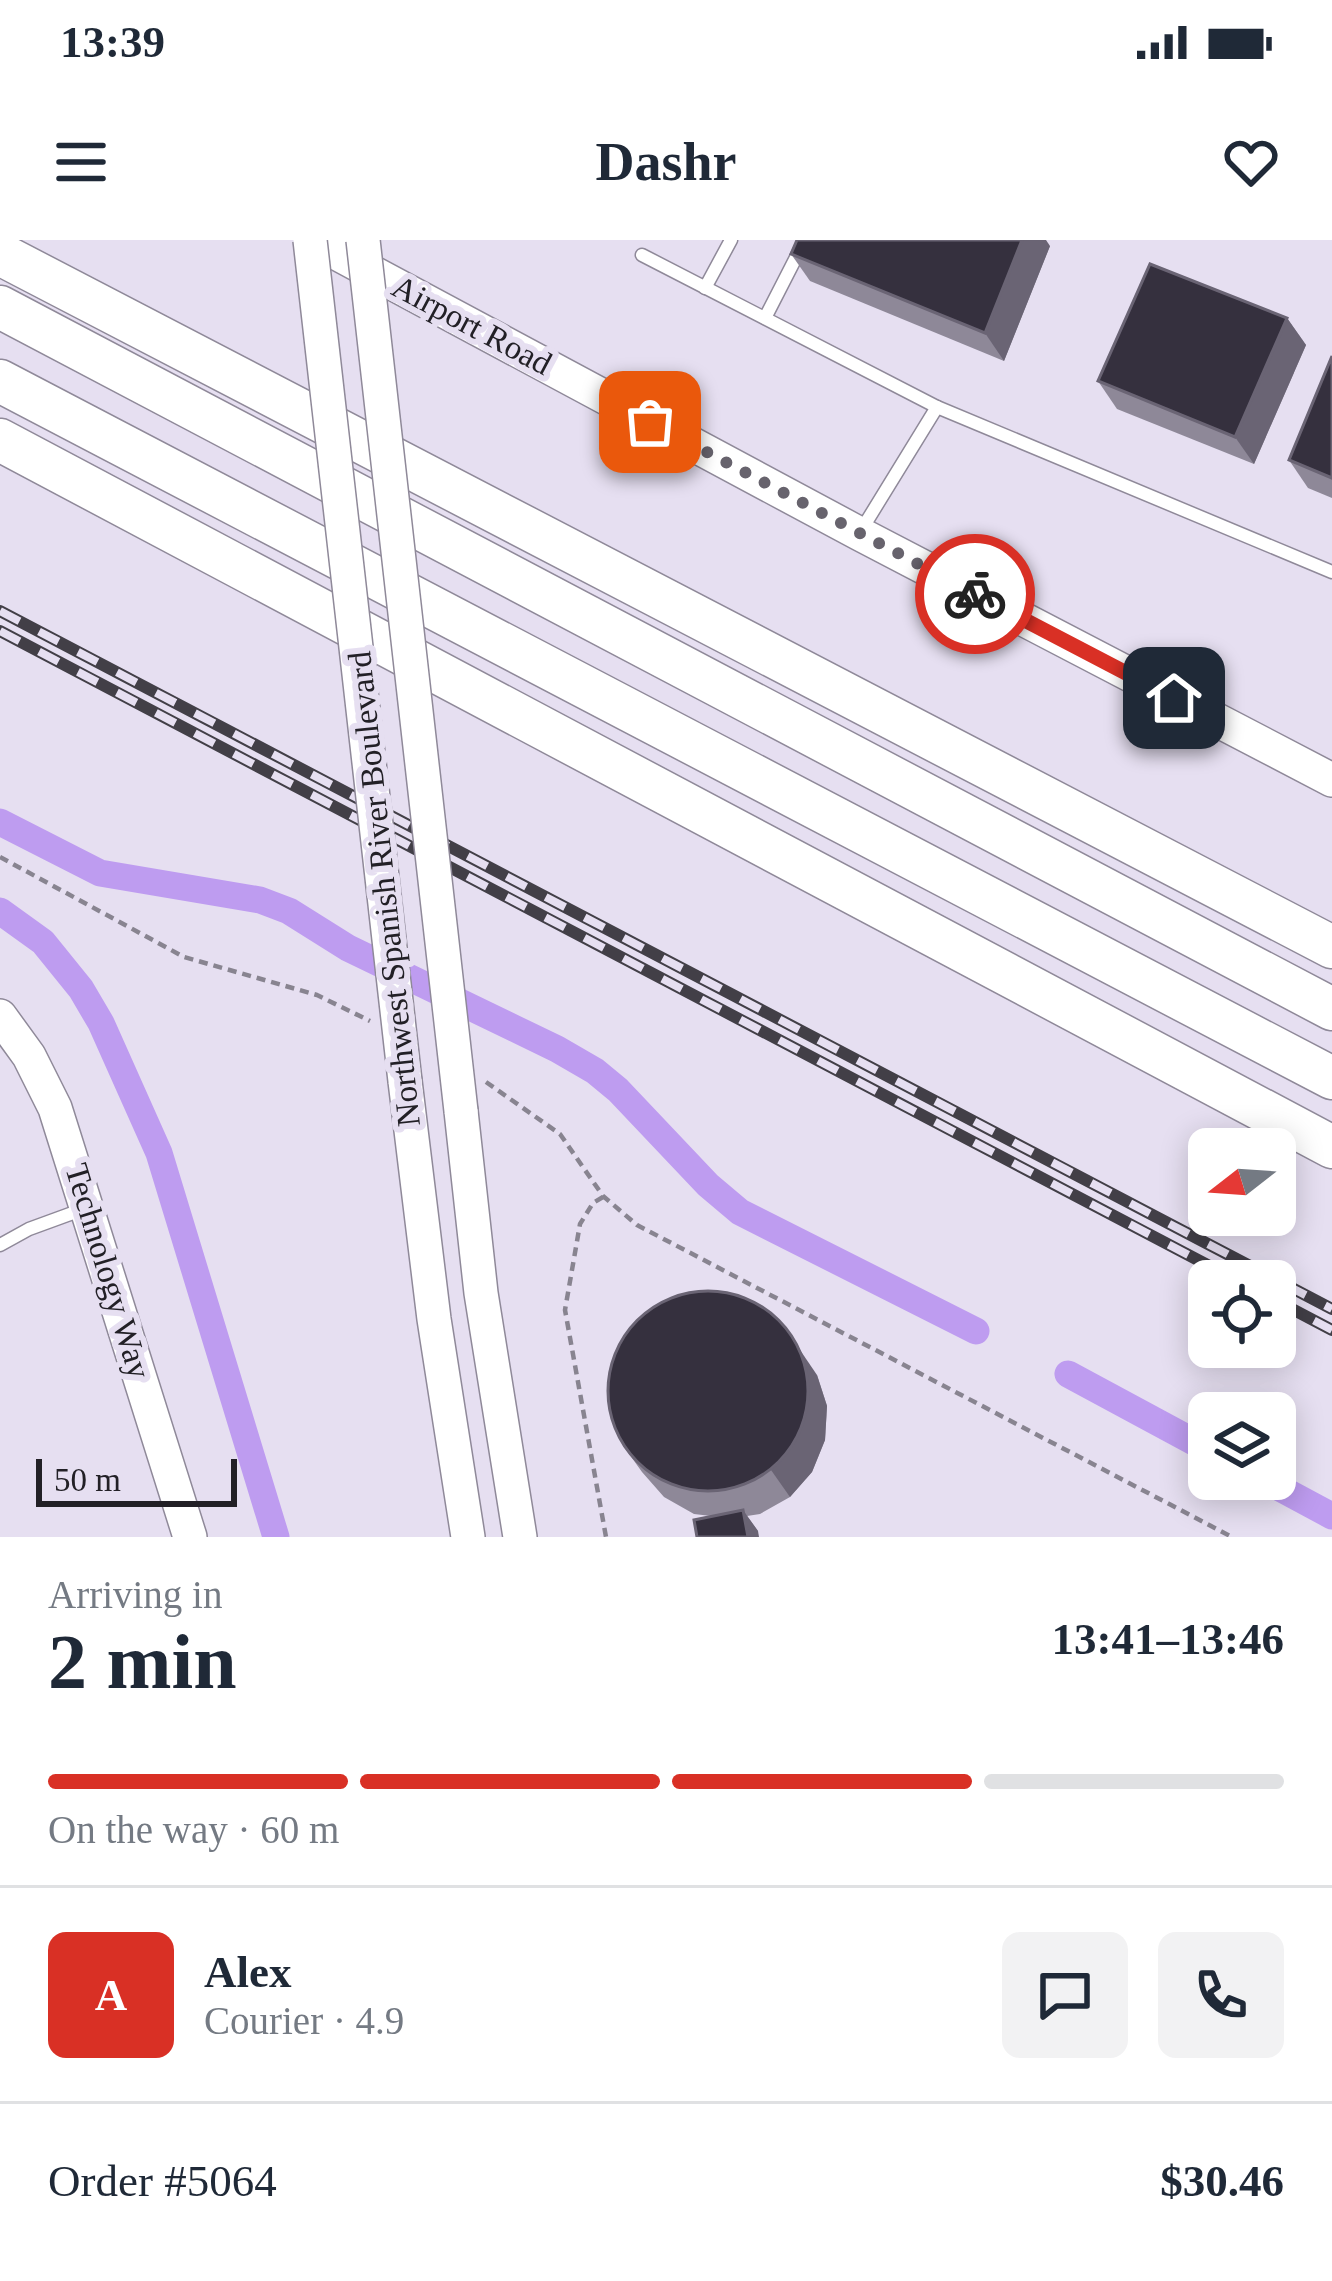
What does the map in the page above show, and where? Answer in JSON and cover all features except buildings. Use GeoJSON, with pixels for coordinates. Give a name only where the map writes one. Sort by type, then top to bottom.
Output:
{"type":"FeatureCollection","features":[{"type":"Feature","properties":{"kind":"highway"},"geometry":{"type":"LineString","coordinates":[[0,254],[1332,947]]}},
{"type":"Feature","properties":{"kind":"highway"},"geometry":{"type":"LineString","coordinates":[[0,307],[1332,1009]]}},
{"type":"Feature","properties":{"kind":"highway"},"geometry":{"type":"LineString","coordinates":[[0,381],[1332,1078]]}},
{"type":"Feature","properties":{"kind":"highway"},"geometry":{"type":"LineString","coordinates":[[0,440],[1332,1147]]}},
{"type":"Feature","properties":{"kind":"main road","name":"Airport Road"},"geometry":{"type":"LineString","coordinates":[[311,240],[1332,780]]}},
{"type":"Feature","properties":{"kind":"main road","name":"Northwest Spanish River Boulevard"},"geometry":{"type":"LineString","coordinates":[[311,240],[405,1081],[440,1366],[468,1537]]}},
{"type":"Feature","properties":{"kind":"main road","name":"Northwest Spanish River Boulevard"},"geometry":{"type":"LineString","coordinates":[[362,240],[460,1111],[492,1372],[520,1537]]}},
{"type":"Feature","properties":{"kind":"main road","name":"Technology Way"},"geometry":{"type":"LineString","coordinates":[[0,1016],[43,1081],[89,1207],[190,1537]]}},
{"type":"Feature","properties":{"kind":"lane"},"geometry":{"type":"LineString","coordinates":[[705,288],[731,240]]}},
{"type":"Feature","properties":{"kind":"lane"},"geometry":{"type":"LineString","coordinates":[[765,318],[805,240]]}},
{"type":"Feature","properties":{"kind":"lane"},"geometry":{"type":"LineString","coordinates":[[642,255],[937,407],[1332,572]]}},
{"type":"Feature","properties":{"kind":"lane"},"geometry":{"type":"LineString","coordinates":[[860,534],[937,407]]}},
{"type":"Feature","properties":{"kind":"lane"},"geometry":{"type":"LineString","coordinates":[[0,1245],[89,1207]]}},
{"type":"Feature","properties":{"kind":"path"},"geometry":{"type":"LineString","coordinates":[[0,856],[184,957],[317,995],[374,1023]]}},
{"type":"Feature","properties":{"kind":"path"},"geometry":{"type":"LineString","coordinates":[[468,1072],[508,1094],[560,1134],[603,1196],[637,1225],[1232,1537]]}},
{"type":"Feature","properties":{"kind":"path"},"geometry":{"type":"LineString","coordinates":[[603,1196],[580,1224],[565,1310],[606,1537]]}},
{"type":"Feature","properties":{"kind":"waterway"},"geometry":{"type":"LineString","coordinates":[[0,822],[100,873],[260,900],[289,911],[348,948],[557,1049],[618,1090],[740,1212],[976,1331]]}},
{"type":"Feature","properties":{"kind":"waterway"},"geometry":{"type":"LineString","coordinates":[[0,911],[43,942],[81,989],[159,1153],[276,1537]]}},
{"type":"Feature","properties":{"kind":"waterway"},"geometry":{"type":"LineString","coordinates":[[1068,1374],[1188,1439]]}},
{"type":"Feature","properties":{"kind":"waterway"},"geometry":{"type":"LineString","coordinates":[[1296,1497],[1332,1516]]}},
{"type":"Feature","properties":{"kind":"railway"},"geometry":{"type":"LineString","coordinates":[[0,611],[1332,1309]]}},
{"type":"Feature","properties":{"kind":"railway"},"geometry":{"type":"LineString","coordinates":[[0,631],[1198,1260]]}},
{"type":"Feature","properties":{"kind":"railway"},"geometry":{"type":"LineString","coordinates":[[1296,1311],[1332,1330]]}},
{"type":"Feature","properties":{"kind":"way so far"},"geometry":{"type":"LineString","coordinates":[[650,422],[975,594]]}},
{"type":"Feature","properties":{"kind":"route"},"geometry":{"type":"LineString","coordinates":[[975,594],[1174,698]]}}]}
